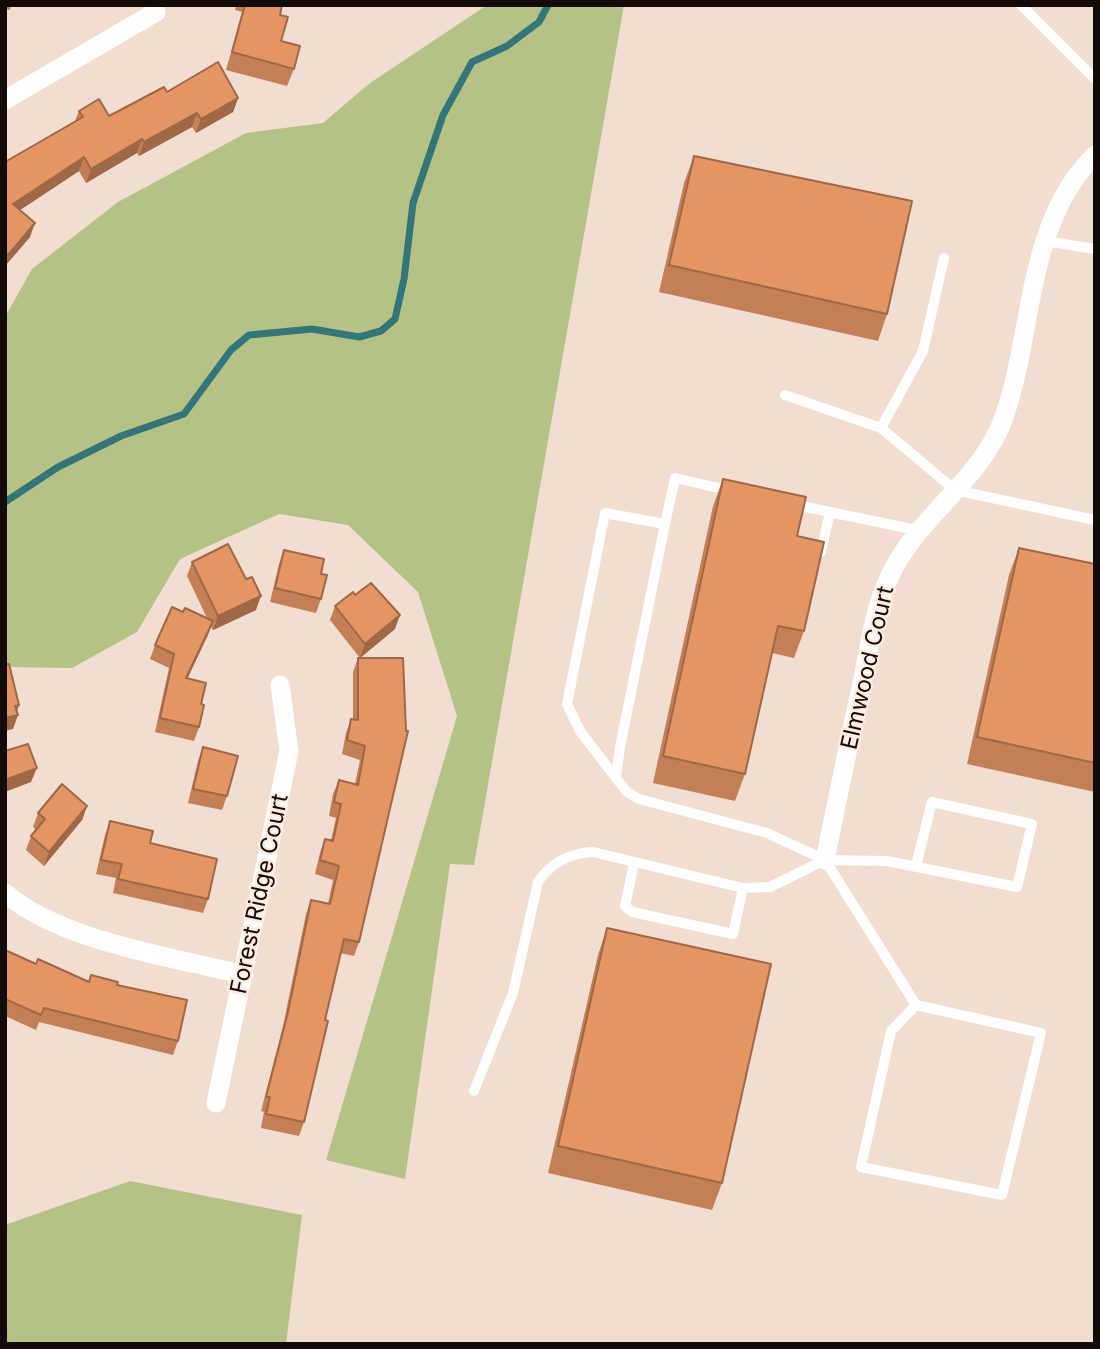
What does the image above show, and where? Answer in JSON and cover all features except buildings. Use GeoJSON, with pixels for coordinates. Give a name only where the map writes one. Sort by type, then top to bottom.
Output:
{"type":"FeatureCollection","features":[{"type":"Feature","properties":{"kind":"street"},"geometry":{"type":"LineString","coordinates":[[5,100],[156,12]]}},
{"type":"Feature","properties":{"kind":"street","name":"Elmwood Court"},"geometry":{"type":"LineString","coordinates":[[825,860],[878,609],[893,568],[917,530],[972,473],[1004,415],[1045,241],[1066,191],[1095,155]]}},
{"type":"Feature","properties":{"kind":"street","name":"Forest Ridge Court"},"geometry":{"type":"LineString","coordinates":[[216,1102],[289,751],[280,685]]}},
{"type":"Feature","properties":{"kind":"street"},"geometry":{"type":"LineString","coordinates":[[5,893],[17,903],[54,923],[93,937],[244,975]]}},
{"type":"Feature","properties":{"kind":"lane"},"geometry":{"type":"LineString","coordinates":[[1021,5],[1095,79]]}},
{"type":"Feature","properties":{"kind":"lane"},"geometry":{"type":"LineString","coordinates":[[1045,241],[1095,249]]}},
{"type":"Feature","properties":{"kind":"lane"},"geometry":{"type":"LineString","coordinates":[[881,428],[923,351],[944,258]]}},
{"type":"Feature","properties":{"kind":"lane"},"geometry":{"type":"LineString","coordinates":[[785,395],[881,428],[955,490],[1095,520]]}},
{"type":"Feature","properties":{"kind":"lane"},"geometry":{"type":"LineString","coordinates":[[616,778],[675,478],[742,493]]}},
{"type":"Feature","properties":{"kind":"lane"},"geometry":{"type":"LineString","coordinates":[[780,501],[917,530]]}},
{"type":"Feature","properties":{"kind":"lane"},"geometry":{"type":"LineString","coordinates":[[818,561],[830,512]]}},
{"type":"Feature","properties":{"kind":"lane"},"geometry":{"type":"LineString","coordinates":[[665,524],[605,513],[567,704],[580,731],[627,792],[639,799],[767,832],[825,860],[887,861],[1017,887],[1032,824],[932,802],[916,866]]}},
{"type":"Feature","properties":{"kind":"lane"},"geometry":{"type":"LineString","coordinates":[[474,1091],[513,993],[538,882],[546,870],[572,855],[584,853],[743,888],[770,887],[825,860]]}},
{"type":"Feature","properties":{"kind":"lane"},"geometry":{"type":"LineString","coordinates":[[825,860],[916,1005],[1041,1033],[1002,1195],[861,1167],[891,1031],[916,1005]]}},
{"type":"Feature","properties":{"kind":"lane"},"geometry":{"type":"LineString","coordinates":[[634,863],[625,906],[632,912],[733,933],[743,888]]}},
{"type":"Feature","properties":{"kind":"green space"},"geometry":{"type":"Polygon","coordinates":[[[487,5],[624,5],[474,865],[450,864],[405,1179],[326,1160],[457,716],[418,592],[348,525],[279,514],[180,559],[137,632],[72,668],[5,667],[5,317],[32,269],[118,202],[246,133],[323,123],[370,83],[487,5]]]}},
{"type":"Feature","properties":{"kind":"green space"},"geometry":{"type":"Polygon","coordinates":[[[130,1181],[302,1215],[286,1344],[5,1344],[5,1225],[130,1181]]]}},
{"type":"Feature","properties":{"kind":"waterway"},"geometry":{"type":"LineString","coordinates":[[5,502],[58,467],[121,436],[184,414],[231,350],[249,335],[312,329],[359,337],[381,331],[395,319],[404,279],[413,203],[443,115],[472,62],[507,46],[539,22],[548,5]]}}]}
